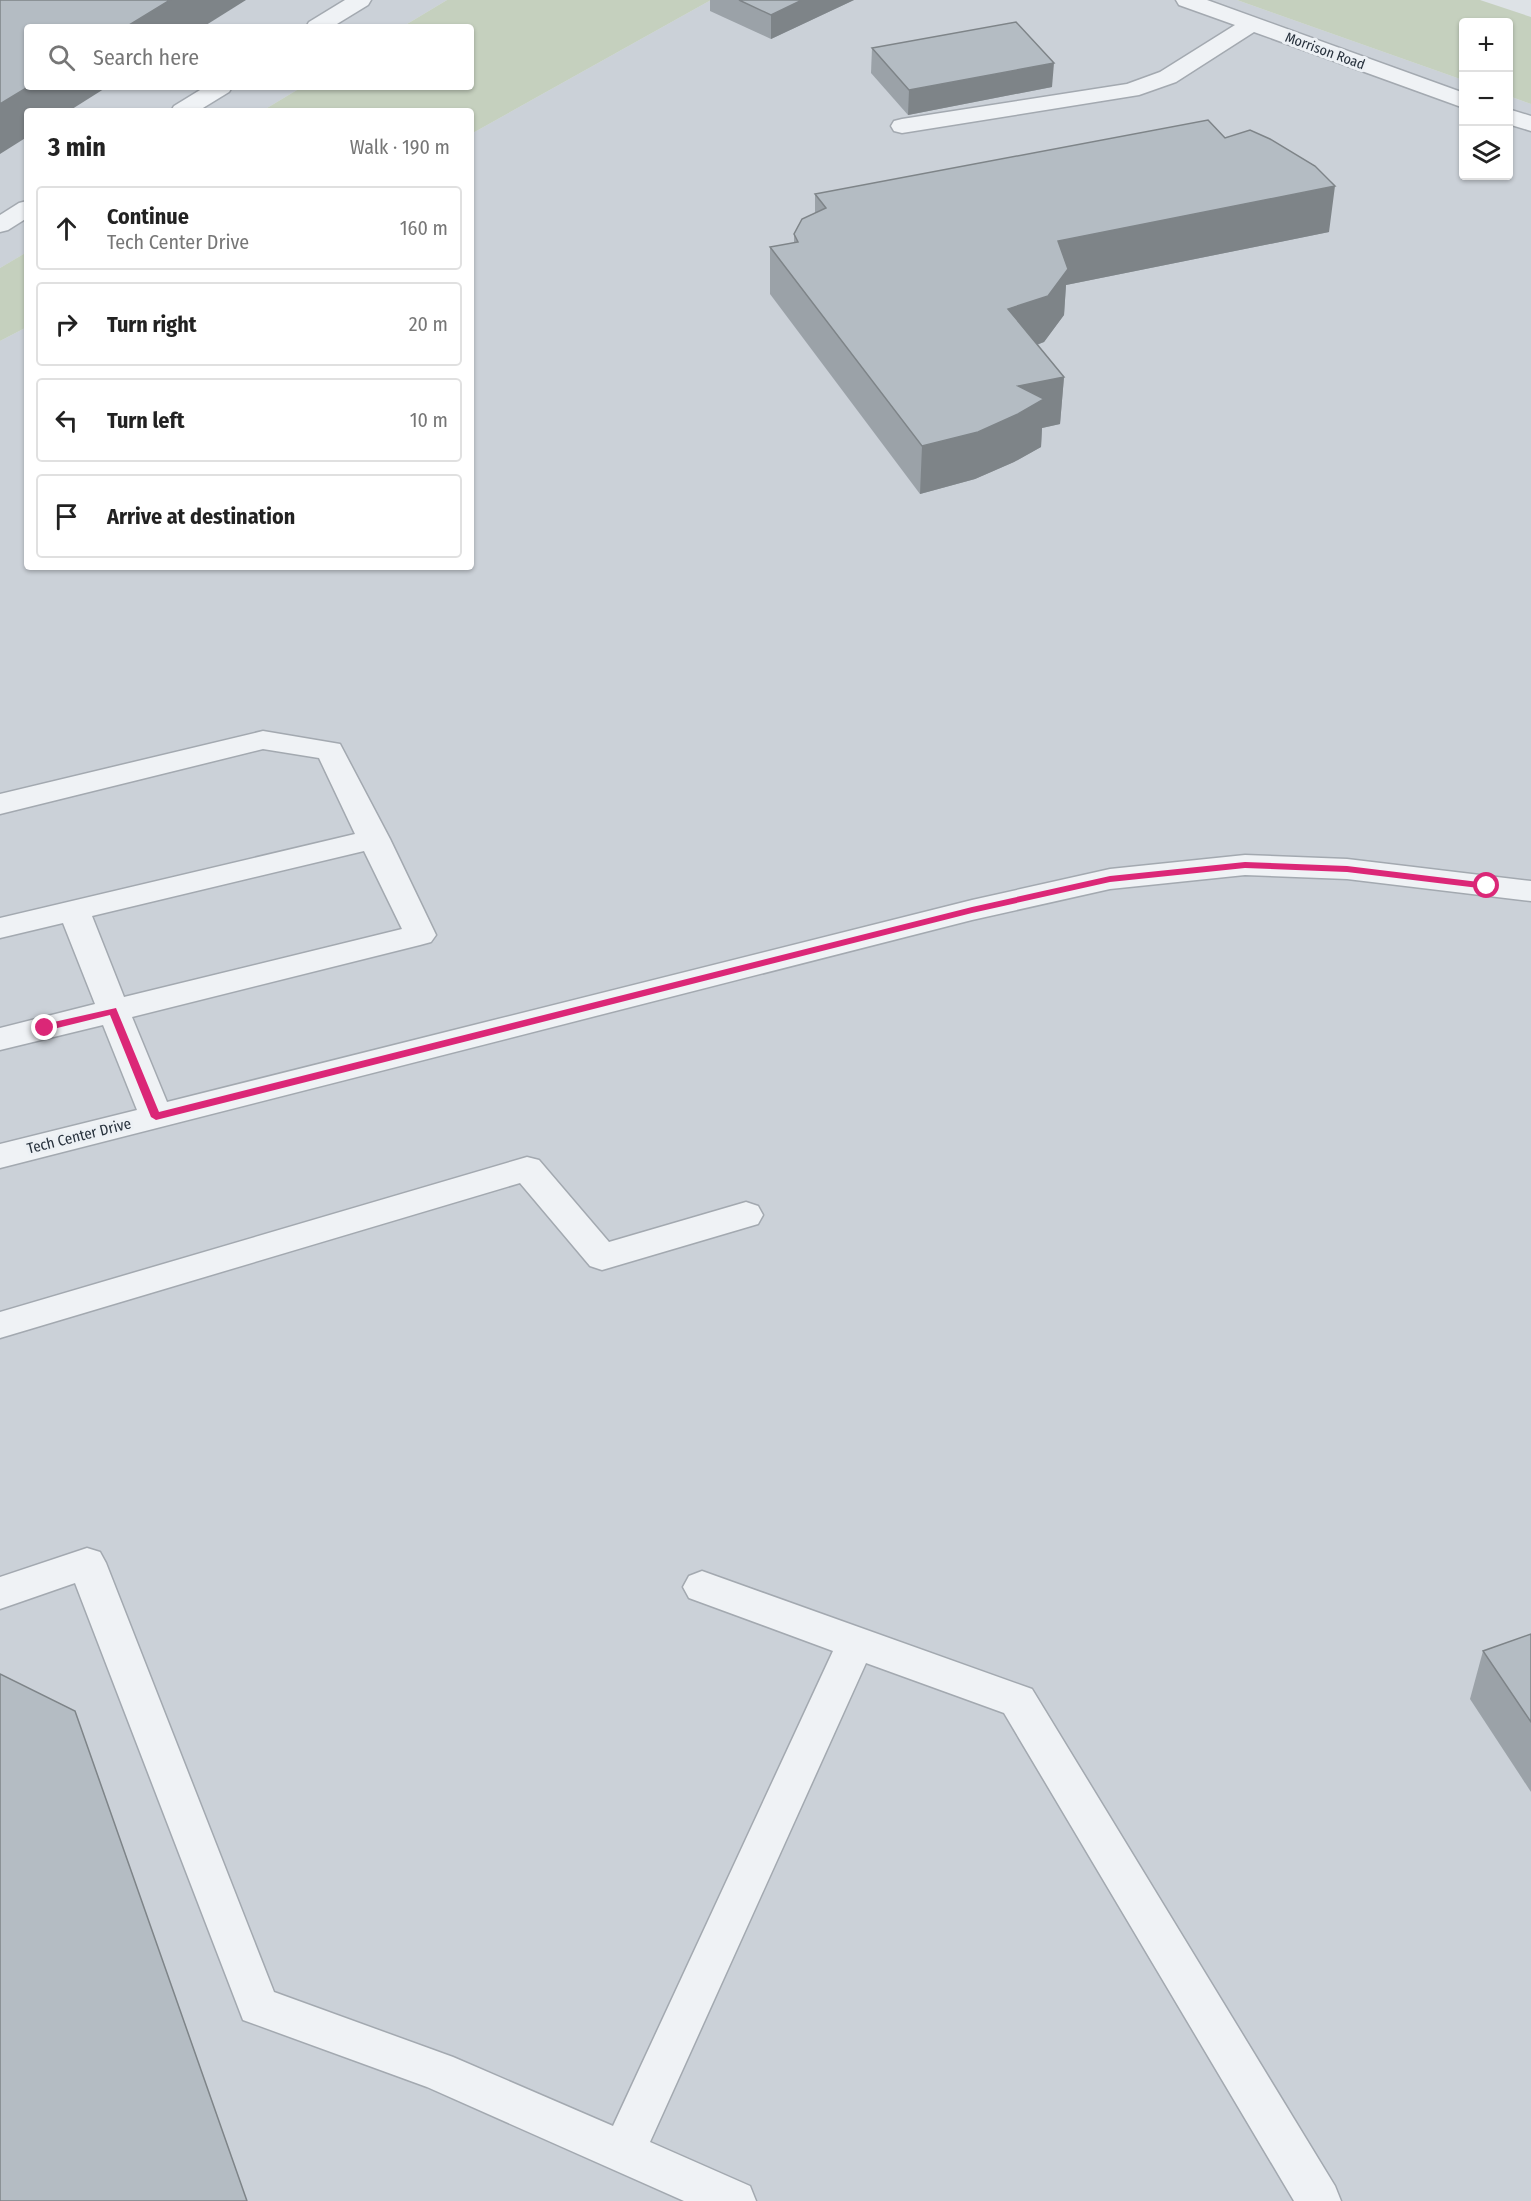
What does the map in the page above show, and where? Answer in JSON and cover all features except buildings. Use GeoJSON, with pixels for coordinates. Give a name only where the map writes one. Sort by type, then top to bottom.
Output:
{"type":"FeatureCollection","features":[{"type":"Feature","properties":{"kind":"street"},"geometry":{"type":"LineString","coordinates":[[322,24],[360,0]]}},
{"type":"Feature","properties":{"kind":"street","name":"Morrison Road"},"geometry":{"type":"LineString","coordinates":[[1187,0],[1459,99]]}},
{"type":"Feature","properties":{"kind":"street"},"geometry":{"type":"LineString","coordinates":[[902,126],[1131,90],[1168,77],[1251,24]]}},
{"type":"Feature","properties":{"kind":"street"},"geometry":{"type":"LineString","coordinates":[[187,108],[216,90]]}},
{"type":"Feature","properties":{"kind":"street"},"geometry":{"type":"LineString","coordinates":[[1513,117],[1531,124]]}},
{"type":"Feature","properties":{"kind":"street"},"geometry":{"type":"LineString","coordinates":[[0,225],[24,210]]}},
{"type":"Feature","properties":{"kind":"street"},"geometry":{"type":"LineString","coordinates":[[0,804],[263,740],[330,751],[420,935],[0,1039]]}},
{"type":"Feature","properties":{"kind":"street"},"geometry":{"type":"LineString","coordinates":[[0,928],[375,839]]}},
{"type":"Feature","properties":{"kind":"street","name":"Tech Center Drive"},"geometry":{"type":"LineString","coordinates":[[0,1156],[972,910],[1110,879],[1245,865],[1347,869],[1531,891]]}},
{"type":"Feature","properties":{"kind":"street"},"geometry":{"type":"LineString","coordinates":[[74,911],[156,1117]]}},
{"type":"Feature","properties":{"kind":"street"},"geometry":{"type":"LineString","coordinates":[[0,1326],[527,1169],[602,1257],[746,1215]]}},
{"type":"Feature","properties":{"kind":"street"},"geometry":{"type":"LineString","coordinates":[[0,1593],[87,1563],[258,2006],[438,2071],[734,2201]]}},
{"type":"Feature","properties":{"kind":"street"},"geometry":{"type":"LineString","coordinates":[[702,1587],[1018,1701],[1319,2201]]}},
{"type":"Feature","properties":{"kind":"street"},"geometry":{"type":"LineString","coordinates":[[623,2152],[856,1643]]}},
{"type":"Feature","properties":{"kind":"shaded area"},"geometry":{"type":"Polygon","coordinates":[[[0,0],[447,0],[407,24],[24,24],[24,90],[297,90],[267,108],[24,108],[24,254],[0,268],[0,0]]]}},
{"type":"Feature","properties":{"kind":"shaded area"},"geometry":{"type":"Polygon","coordinates":[[[711,0],[1237,0],[1459,79],[1459,180],[1513,180],[1513,97],[1531,104],[1531,2201],[0,2201],[0,341],[24,329],[24,570],[474,570],[474,132],[711,0]]]}},
{"type":"Feature","properties":{"kind":"green space"},"geometry":{"type":"Polygon","coordinates":[[[447,0],[711,0],[474,132],[474,108],[267,108],[297,90],[474,90],[474,24],[407,24],[447,0]]]}},
{"type":"Feature","properties":{"kind":"green space"},"geometry":{"type":"Polygon","coordinates":[[[1237,0],[1480,0],[1531,17],[1531,104],[1513,97],[1513,18],[1459,18],[1459,79],[1237,0]]]}},
{"type":"Feature","properties":{"kind":"green space"},"geometry":{"type":"Polygon","coordinates":[[[24,254],[24,329],[0,341],[0,268],[24,254]]]}},
{"type":"Feature","properties":{"kind":"route"},"geometry":{"type":"LineString","coordinates":[[45,1028],[113,1011],[156,1117],[972,910],[1110,879],[1245,865],[1347,869],[1487,886]]}}]}
